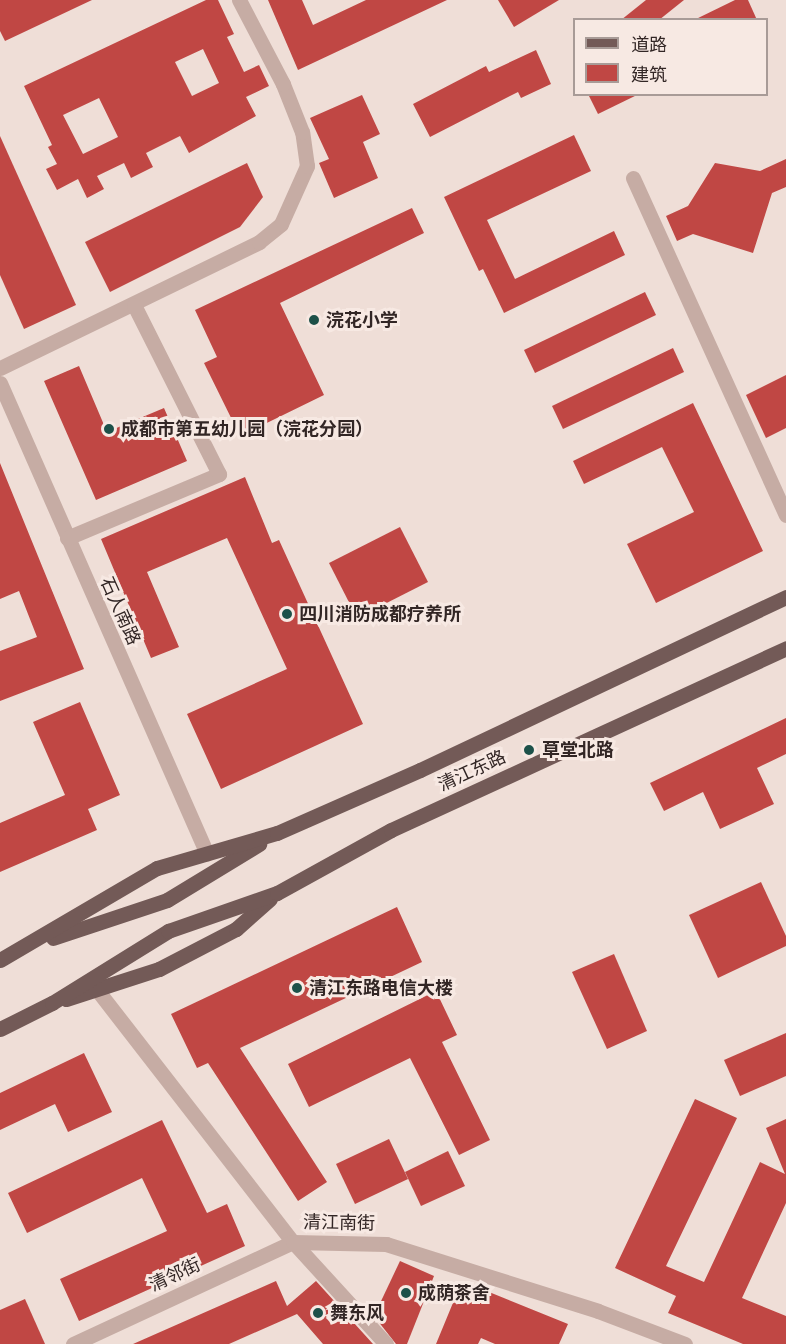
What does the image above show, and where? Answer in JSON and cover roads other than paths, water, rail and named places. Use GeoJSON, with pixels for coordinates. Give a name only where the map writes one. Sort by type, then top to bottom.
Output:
{"type":"FeatureCollection","features":[{"type":"Feature","properties":{"kind":"main road","name":"清江东路"},"geometry":{"type":"LineString","coordinates":[[0,960],[157,868],[277,833],[420,770],[786,597]]}},
{"type":"Feature","properties":{"kind":"main road","name":"清江东路"},"geometry":{"type":"LineString","coordinates":[[0,1029],[52,1003],[168,931],[277,893],[391,830],[786,648]]}},
{"type":"Feature","properties":{"kind":"main road","name":"清江东路"},"geometry":{"type":"LineString","coordinates":[[23,947],[167,900],[277,833]]}},
{"type":"Feature","properties":{"kind":"main road","name":"清江东路"},"geometry":{"type":"LineString","coordinates":[[52,1003],[98,991],[159,969],[236,929],[277,893]]}},
{"type":"Feature","properties":{"kind":"street"},"geometry":{"type":"LineString","coordinates":[[0,368],[259,242],[281,224],[307,166],[302,132],[287,93],[239,0]]}},
{"type":"Feature","properties":{"kind":"street"},"geometry":{"type":"LineString","coordinates":[[633,178],[786,515]]}},
{"type":"Feature","properties":{"kind":"street"},"geometry":{"type":"LineString","coordinates":[[68,538],[219,474],[134,304]]}},
{"type":"Feature","properties":{"kind":"street","name":"石人南路"},"geometry":{"type":"LineString","coordinates":[[0,384],[207,854]]}},
{"type":"Feature","properties":{"kind":"street","name":"清江南街"},"geometry":{"type":"LineString","coordinates":[[98,991],[293,1242],[386,1244],[598,1311],[685,1344]]}},
{"type":"Feature","properties":{"kind":"street"},"geometry":{"type":"LineString","coordinates":[[293,1242],[386,1344]]}},
{"type":"Feature","properties":{"kind":"street","name":"清邻街"},"geometry":{"type":"LineString","coordinates":[[73,1344],[293,1242]]}},
{"type":"Feature","properties":{"kind":"place","name":"浣花小学"},"geometry":{"type":"Point","coordinates":[314,320]}},
{"type":"Feature","properties":{"kind":"place","name":"成都市第五幼儿园（浣花分园）"},"geometry":{"type":"Point","coordinates":[109,429]}},
{"type":"Feature","properties":{"kind":"place","name":"四川消防成都疗养所"},"geometry":{"type":"Point","coordinates":[287,614]}},
{"type":"Feature","properties":{"kind":"place","name":"草堂北路"},"geometry":{"type":"Point","coordinates":[529,750]}},
{"type":"Feature","properties":{"kind":"place","name":"清江东路电信大楼"},"geometry":{"type":"Point","coordinates":[297,988]}},
{"type":"Feature","properties":{"kind":"place","name":"成荫茶舍"},"geometry":{"type":"Point","coordinates":[406,1293]}},
{"type":"Feature","properties":{"kind":"place","name":"舞东风"},"geometry":{"type":"Point","coordinates":[318,1313]}}]}
